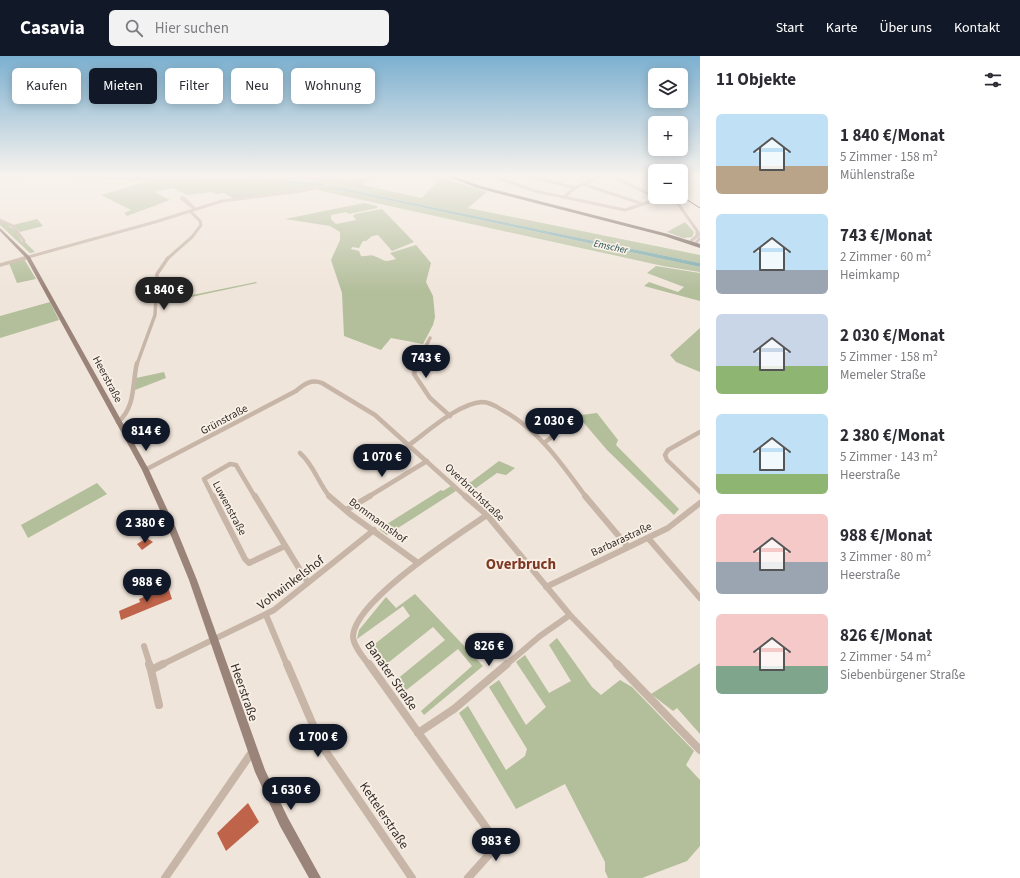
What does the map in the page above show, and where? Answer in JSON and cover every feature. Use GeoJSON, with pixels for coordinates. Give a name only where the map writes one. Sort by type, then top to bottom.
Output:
{"type":"FeatureCollection","features":[{"type":"Feature","properties":{"kind":"main road"},"geometry":{"type":"LineString","coordinates":[[588,214],[695,243]]}},
{"type":"Feature","properties":{"kind":"main road","name":"Heerstraße"},"geometry":{"type":"LineString","coordinates":[[0,229],[28,257],[145,470],[171,526],[193,580],[252,752],[270,795],[314,878]]}},
{"type":"Feature","properties":{"kind":"street"},"geometry":{"type":"LineString","coordinates":[[0,265],[178,214]]}},
{"type":"Feature","properties":{"kind":"street"},"geometry":{"type":"LineString","coordinates":[[118,422],[126,415],[134,386],[137,362],[155,319],[157,306],[155,289],[157,274],[166,260],[201,225],[200,221],[193,214]]}},
{"type":"Feature","properties":{"kind":"street"},"geometry":{"type":"LineString","coordinates":[[686,214],[699,233]]}},
{"type":"Feature","properties":{"kind":"street"},"geometry":{"type":"LineString","coordinates":[[0,220],[12,226],[24,241]]}},
{"type":"Feature","properties":{"kind":"street"},"geometry":{"type":"LineString","coordinates":[[695,243],[699,233]]}},
{"type":"Feature","properties":{"kind":"street"},"geometry":{"type":"LineString","coordinates":[[695,243],[699,233]]}},
{"type":"Feature","properties":{"kind":"street"},"geometry":{"type":"LineString","coordinates":[[430,338],[414,369],[414,374],[430,398],[450,416]]}},
{"type":"Feature","properties":{"kind":"street","name":"Overbruchstraße"},"geometry":{"type":"LineString","coordinates":[[310,381],[322,383],[375,415],[487,515],[570,615],[700,750]]}},
{"type":"Feature","properties":{"kind":"street","name":"Grünstraße"},"geometry":{"type":"LineString","coordinates":[[145,470],[295,392],[310,381]]}},
{"type":"Feature","properties":{"kind":"street"},"geometry":{"type":"LineString","coordinates":[[409,445],[450,416],[480,402],[490,404],[525,422],[544,443],[595,510],[628,547]]}},
{"type":"Feature","properties":{"kind":"street"},"geometry":{"type":"LineString","coordinates":[[544,443],[563,428]]}},
{"type":"Feature","properties":{"kind":"street"},"geometry":{"type":"LineString","coordinates":[[700,432],[668,450],[665,454],[667,460],[700,492]]}},
{"type":"Feature","properties":{"kind":"street","name":"Bommannshof"},"geometry":{"type":"LineString","coordinates":[[300,453],[307,458],[324,490],[346,510],[418,563]]}},
{"type":"Feature","properties":{"kind":"street"},"geometry":{"type":"LineString","coordinates":[[346,510],[427,461]]}},
{"type":"Feature","properties":{"kind":"street","name":"Luwenstraße"},"geometry":{"type":"LineString","coordinates":[[285,546],[254,562],[249,563],[245,559],[204,479],[230,464],[236,465],[308,583]]}},
{"type":"Feature","properties":{"kind":"street","name":"Barbarastraße"},"geometry":{"type":"LineString","coordinates":[[546,587],[668,528],[700,503]]}},
{"type":"Feature","properties":{"kind":"street","name":"Banater Straße"},"geometry":{"type":"LineString","coordinates":[[468,878],[494,849],[493,837],[358,649],[353,637],[356,626],[389,586],[418,563],[487,515]]}},
{"type":"Feature","properties":{"kind":"street","name":"Vohwinkelshof"},"geometry":{"type":"LineString","coordinates":[[213,640],[266,615],[374,530]]}},
{"type":"Feature","properties":{"kind":"street"},"geometry":{"type":"LineString","coordinates":[[648,538],[700,598]]}},
{"type":"Feature","properties":{"kind":"street","name":"Kettelerstraße"},"geometry":{"type":"LineString","coordinates":[[266,615],[322,746],[412,878]]}},
{"type":"Feature","properties":{"kind":"street"},"geometry":{"type":"LineString","coordinates":[[418,732],[454,709],[540,636],[570,615]]}},
{"type":"Feature","properties":{"kind":"street"},"geometry":{"type":"LineString","coordinates":[[151,670],[213,640]]}},
{"type":"Feature","properties":{"kind":"street"},"geometry":{"type":"LineString","coordinates":[[144,646],[159,705]]}},
{"type":"Feature","properties":{"kind":"street"},"geometry":{"type":"LineString","coordinates":[[165,878],[252,752]]}},
{"type":"Feature","properties":{"kind":"green space"},"geometry":{"type":"Polygon","coordinates":[[[308,214],[334,214],[331,215],[331,219],[336,224],[356,220],[353,216],[355,214],[387,214],[414,242],[392,251],[378,235],[372,236],[366,241],[363,241],[359,248],[352,247],[351,249],[359,251],[361,256],[373,255],[388,261],[396,259],[390,253],[416,245],[431,263],[426,282],[433,296],[435,317],[433,325],[423,344],[391,338],[381,350],[344,336],[342,293],[331,260],[340,240],[340,232],[330,226],[285,219],[308,214]]]}},
{"type":"Feature","properties":{"kind":"green space"},"geometry":{"type":"Polygon","coordinates":[[[428,214],[455,214],[700,267],[700,272],[663,266],[428,214]]]}},
{"type":"Feature","properties":{"kind":"green space"},"geometry":{"type":"Polygon","coordinates":[[[467,214],[499,214],[700,255],[700,263],[467,214]]]}},
{"type":"Feature","properties":{"kind":"green space"},"geometry":{"type":"Polygon","coordinates":[[[37,219],[43,226],[20,232],[13,225],[37,219]]]}},
{"type":"Feature","properties":{"kind":"green space"},"geometry":{"type":"Polygon","coordinates":[[[0,220],[15,230],[22,242],[25,242],[35,252],[30,253],[0,225],[0,220]]]}},
{"type":"Feature","properties":{"kind":"green space"},"geometry":{"type":"Polygon","coordinates":[[[685,222],[694,232],[692,237],[683,238],[667,232],[685,222]]]}},
{"type":"Feature","properties":{"kind":"green space"},"geometry":{"type":"Polygon","coordinates":[[[24,259],[36,279],[17,283],[9,263],[24,259]]]}},
{"type":"Feature","properties":{"kind":"green space"},"geometry":{"type":"Polygon","coordinates":[[[656,266],[700,273],[700,301],[644,286],[649,282],[678,292],[684,287],[647,273],[656,266]]]}},
{"type":"Feature","properties":{"kind":"green space"},"geometry":{"type":"Polygon","coordinates":[[[257,283],[158,304],[158,302],[257,283]]]}},
{"type":"Feature","properties":{"kind":"green space"},"geometry":{"type":"Polygon","coordinates":[[[50,302],[59,320],[0,338],[0,316],[50,302]]]}},
{"type":"Feature","properties":{"kind":"green space"},"geometry":{"type":"Polygon","coordinates":[[[700,328],[700,372],[676,362],[670,355],[700,328]]]}},
{"type":"Feature","properties":{"kind":"green space"},"geometry":{"type":"Polygon","coordinates":[[[164,372],[166,378],[135,390],[136,378],[164,372]]]}},
{"type":"Feature","properties":{"kind":"green space"},"geometry":{"type":"Polygon","coordinates":[[[597,413],[618,440],[616,445],[679,509],[674,515],[607,450],[584,423],[570,429],[561,425],[581,415],[597,413]]]}},
{"type":"Feature","properties":{"kind":"green space"},"geometry":{"type":"Polygon","coordinates":[[[499,461],[515,468],[506,475],[497,473],[476,488],[466,489],[459,483],[471,482],[499,461]]]}},
{"type":"Feature","properties":{"kind":"green space"},"geometry":{"type":"Polygon","coordinates":[[[97,483],[107,494],[28,538],[21,525],[97,483]]]}},
{"type":"Feature","properties":{"kind":"green space"},"geometry":{"type":"Polygon","coordinates":[[[451,486],[456,491],[387,535],[379,529],[441,490],[443,491],[451,486]]]}},
{"type":"Feature","properties":{"kind":"green space"},"geometry":{"type":"Polygon","coordinates":[[[415,594],[483,666],[424,715],[421,711],[472,666],[458,649],[404,692],[396,680],[445,640],[433,627],[384,666],[371,647],[410,616],[403,606],[357,639],[359,630],[386,597],[396,608],[415,594]]]}},
{"type":"Feature","properties":{"kind":"green space"},"geometry":{"type":"Polygon","coordinates":[[[557,638],[592,687],[601,695],[620,680],[632,687],[694,751],[686,765],[700,780],[700,846],[687,861],[642,878],[608,878],[605,871],[605,862],[565,784],[516,809],[459,713],[468,706],[506,770],[525,756],[527,749],[489,687],[499,680],[526,725],[546,707],[516,662],[525,655],[549,693],[571,681],[549,645],[557,638]]]}},
{"type":"Feature","properties":{"kind":"green space"},"geometry":{"type":"Polygon","coordinates":[[[700,663],[700,734],[677,708],[673,711],[651,694],[700,663]]]}},
{"type":"Feature","properties":{"kind":"water","name":"Emscher"},"geometry":{"type":"Polygon","coordinates":[[[455,214],[467,214],[700,263],[700,267],[455,214]]]}},
{"type":"Feature","properties":{"kind":"building"},"geometry":{"type":"Polygon","coordinates":[[[147,538],[153,542],[142,550],[137,544],[147,538]]]}},
{"type":"Feature","properties":{"kind":"building"},"geometry":{"type":"Polygon","coordinates":[[[168,587],[172,599],[121,620],[119,611],[140,602],[139,599],[168,587]]]}},
{"type":"Feature","properties":{"kind":"building"},"geometry":{"type":"Polygon","coordinates":[[[248,803],[259,822],[226,851],[217,833],[248,803]]]}},
{"type":"Feature","properties":{"kind":"district","name":"Overbruch"},"geometry":{"type":"Point","coordinates":[521,564]}}]}
